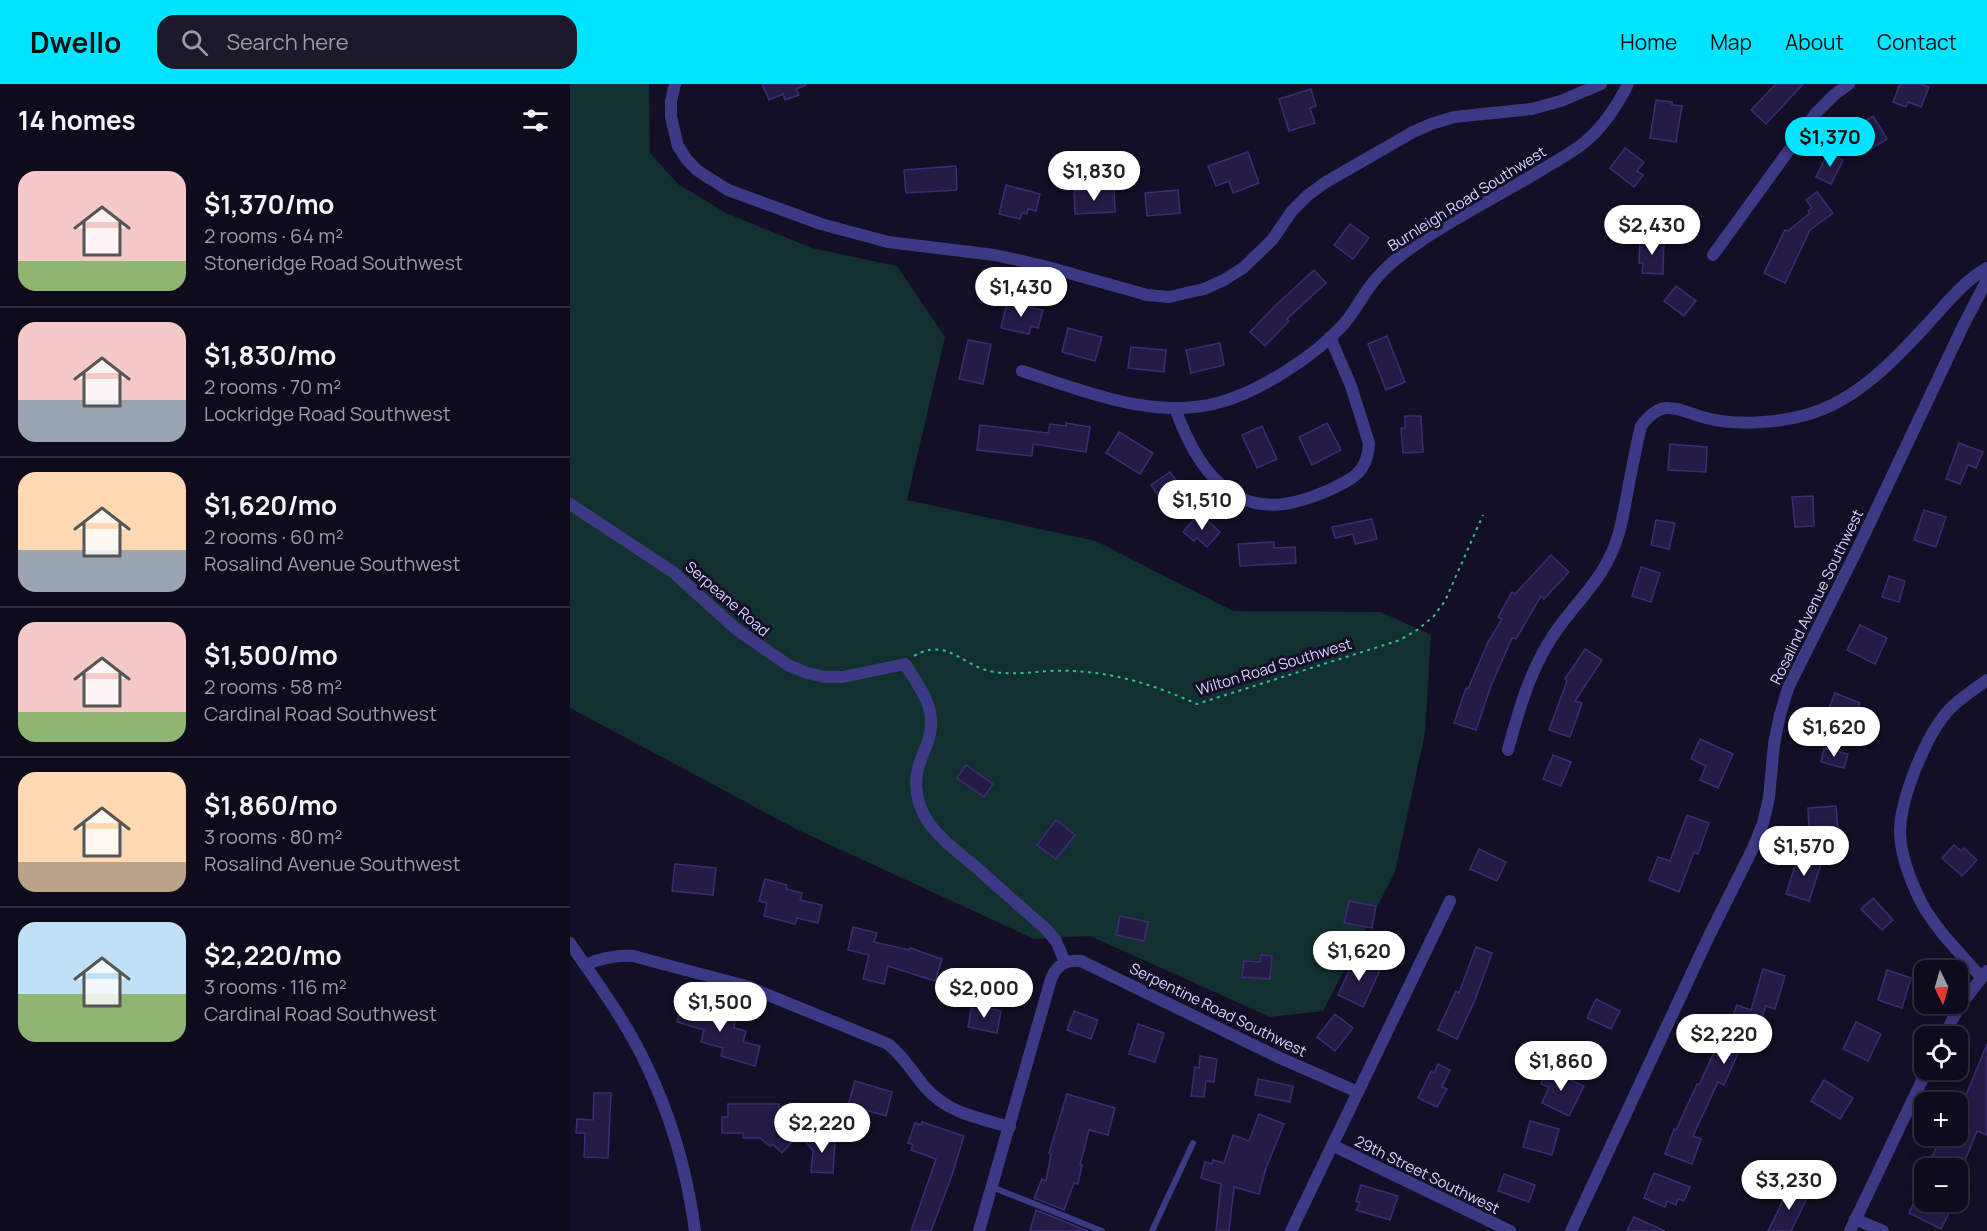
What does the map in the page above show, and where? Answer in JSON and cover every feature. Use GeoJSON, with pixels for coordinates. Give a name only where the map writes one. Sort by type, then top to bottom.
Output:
{"type":"FeatureCollection","features":[{"type":"Feature","properties":{"kind":"street"},"geometry":{"type":"LineString","coordinates":[[675,84],[671,101],[671,117],[678,146],[698,171],[728,190],[821,224],[888,242],[996,255],[1044,266],[1130,291],[1169,297],[1204,289],[1243,268],[1272,240],[1292,211],[1308,195],[1326,182],[1413,132],[1454,117],[1532,109],[1561,101],[1601,84]]}},
{"type":"Feature","properties":{"kind":"street","name":"Burnleigh Road Southwest"},"geometry":{"type":"LineString","coordinates":[[1022,371],[1084,391],[1153,407],[1175,408],[1221,402],[1253,388],[1284,372],[1313,353],[1330,338],[1343,325],[1380,275],[1405,252],[1586,142],[1605,122],[1618,104],[1628,84]]}},
{"type":"Feature","properties":{"kind":"street"},"geometry":{"type":"LineString","coordinates":[[1713,255],[1816,113],[1849,84]]}},
{"type":"Feature","properties":{"kind":"street"},"geometry":{"type":"LineString","coordinates":[[1508,750],[1531,676],[1545,649],[1561,624],[1597,580],[1614,550],[1621,528],[1641,426],[1647,418],[1661,410],[1676,409],[1725,423],[1746,423],[1795,417],[1828,408],[1861,387],[1908,345],[1961,287],[1987,268]]}},
{"type":"Feature","properties":{"kind":"street","name":"Rosalind Avenue Southwest"},"geometry":{"type":"LineString","coordinates":[[1571,1231],[1708,936],[1756,840],[1769,798],[1774,744],[1788,688],[1987,280]]}},
{"type":"Feature","properties":{"kind":"street"},"geometry":{"type":"LineString","coordinates":[[1175,408],[1192,447],[1205,467],[1231,493],[1246,500],[1283,505],[1304,501],[1348,482],[1365,464],[1369,443],[1351,386],[1330,338]]}},
{"type":"Feature","properties":{"kind":"street","name":"Serpeane Road"},"geometry":{"type":"LineString","coordinates":[[570,504],[673,572],[736,629],[788,665],[807,674],[843,677],[905,664]]}},
{"type":"Feature","properties":{"kind":"street"},"geometry":{"type":"LineString","coordinates":[[905,664],[927,699],[931,712],[930,736],[919,762],[916,777],[918,800],[927,820],[965,858],[1045,928],[1056,941],[1065,962],[1055,971],[1052,979],[979,1231]]}},
{"type":"Feature","properties":{"kind":"street"},"geometry":{"type":"LineString","coordinates":[[1949,1026],[1959,1007],[1984,974],[1935,924],[1922,903],[1911,881],[1900,833],[1912,778],[1932,736],[1953,706],[1987,680]]}},
{"type":"Feature","properties":{"kind":"street"},"geometry":{"type":"LineString","coordinates":[[1291,1231],[1450,901]]}},
{"type":"Feature","properties":{"kind":"street"},"geometry":{"type":"LineString","coordinates":[[571,947],[585,964],[630,1033],[658,1090],[682,1157],[695,1231]]}},
{"type":"Feature","properties":{"kind":"street"},"geometry":{"type":"LineString","coordinates":[[585,964],[617,955],[633,956],[746,986],[888,1044],[900,1053],[935,1098],[948,1107],[960,1113],[1010,1127]]}},
{"type":"Feature","properties":{"kind":"street","name":"Serpentine Road Southwest"},"geometry":{"type":"LineString","coordinates":[[1065,962],[1081,961],[1280,1058],[1358,1092]]}},
{"type":"Feature","properties":{"kind":"street"},"geometry":{"type":"LineString","coordinates":[[1850,1231],[1922,1080]]}},
{"type":"Feature","properties":{"kind":"street","name":"29th Street Southwest"},"geometry":{"type":"LineString","coordinates":[[1332,1145],[1510,1231]]}},
{"type":"Feature","properties":{"kind":"street"},"geometry":{"type":"LineString","coordinates":[[1855,1219],[1883,1231]]}},
{"type":"Feature","properties":{"kind":"lane"},"geometry":{"type":"LineString","coordinates":[[1152,1231],[1193,1143]]}},
{"type":"Feature","properties":{"kind":"lane"},"geometry":{"type":"LineString","coordinates":[[992,1187],[1102,1231]]}},
{"type":"Feature","properties":{"kind":"path","name":"Wilton Road Southwest"},"geometry":{"type":"LineString","coordinates":[[905,664],[915,655],[937,649],[948,651],[990,672],[1010,674],[1072,670],[1103,674],[1157,687],[1197,704],[1400,640],[1417,630],[1445,602],[1483,515]]}},
{"type":"Feature","properties":{"kind":"green space"},"geometry":{"type":"Polygon","coordinates":[[[570,84],[649,84],[650,153],[678,184],[726,213],[812,248],[897,266],[945,337],[907,500],[1096,541],[1233,611],[1381,612],[1431,635],[1425,733],[1395,872],[1323,1011],[1270,1017],[1090,936],[1034,939],[798,830],[570,708],[570,84]]]}},
{"type":"Feature","properties":{"kind":"building"},"geometry":{"type":"Polygon","coordinates":[[[762,84],[806,85],[796,89],[799,95],[785,100],[783,94],[769,100],[762,84]]]}},
{"type":"Feature","properties":{"kind":"building"},"geometry":{"type":"Polygon","coordinates":[[[1776,84],[1803,84],[1766,124],[1751,110],[1776,84]]]}},
{"type":"Feature","properties":{"kind":"building"},"geometry":{"type":"Polygon","coordinates":[[[1900,84],[1921,84],[1929,87],[1921,107],[1908,102],[1906,107],[1893,102],[1900,84]]]}},
{"type":"Feature","properties":{"kind":"building"},"geometry":{"type":"Polygon","coordinates":[[[1311,89],[1316,106],[1310,108],[1315,123],[1289,131],[1279,99],[1311,89]]]}},
{"type":"Feature","properties":{"kind":"building"},"geometry":{"type":"Polygon","coordinates":[[[1656,100],[1682,106],[1676,142],[1650,138],[1656,100]]]}},
{"type":"Feature","properties":{"kind":"building"},"geometry":{"type":"Polygon","coordinates":[[[1873,116],[1887,139],[1865,153],[1851,130],[1873,116]]]}},
{"type":"Feature","properties":{"kind":"building"},"geometry":{"type":"Polygon","coordinates":[[[1625,148],[1644,162],[1637,171],[1643,175],[1634,187],[1610,168],[1625,148]]]}},
{"type":"Feature","properties":{"kind":"building"},"geometry":{"type":"Polygon","coordinates":[[[1248,152],[1259,183],[1233,193],[1229,181],[1216,186],[1208,166],[1248,152]]]}},
{"type":"Feature","properties":{"kind":"building"},"geometry":{"type":"Polygon","coordinates":[[[1828,153],[1843,160],[1831,184],[1816,177],[1828,153]]]}},
{"type":"Feature","properties":{"kind":"building"},"geometry":{"type":"Polygon","coordinates":[[[956,166],[957,190],[906,193],[904,170],[956,166]]]}},
{"type":"Feature","properties":{"kind":"building"},"geometry":{"type":"Polygon","coordinates":[[[1006,185],[1040,194],[1036,211],[1028,209],[1027,214],[1022,213],[1020,219],[999,214],[1006,185]]]}},
{"type":"Feature","properties":{"kind":"building"},"geometry":{"type":"Polygon","coordinates":[[[1114,189],[1115,212],[1075,214],[1074,191],[1114,189]]]}},
{"type":"Feature","properties":{"kind":"building"},"geometry":{"type":"Polygon","coordinates":[[[1178,190],[1180,213],[1147,216],[1145,193],[1178,190]]]}},
{"type":"Feature","properties":{"kind":"building"},"geometry":{"type":"Polygon","coordinates":[[[1817,192],[1833,213],[1810,230],[1785,283],[1764,273],[1785,230],[1788,231],[1810,213],[1808,211],[1812,208],[1806,200],[1817,192]]]}},
{"type":"Feature","properties":{"kind":"building"},"geometry":{"type":"Polygon","coordinates":[[[1350,224],[1369,238],[1353,259],[1334,245],[1350,224]]]}},
{"type":"Feature","properties":{"kind":"building"},"geometry":{"type":"Polygon","coordinates":[[[1640,239],[1664,240],[1663,274],[1642,273],[1643,263],[1639,263],[1640,239]]]}},
{"type":"Feature","properties":{"kind":"building"},"geometry":{"type":"Polygon","coordinates":[[[1314,270],[1326,283],[1287,319],[1289,321],[1265,346],[1250,332],[1314,270]]]}},
{"type":"Feature","properties":{"kind":"building"},"geometry":{"type":"Polygon","coordinates":[[[1676,286],[1696,301],[1684,316],[1664,301],[1676,286]]]}},
{"type":"Feature","properties":{"kind":"building"},"geometry":{"type":"Polygon","coordinates":[[[1007,302],[1043,310],[1038,328],[1031,326],[1029,334],[1001,328],[1007,302]]]}},
{"type":"Feature","properties":{"kind":"building"},"geometry":{"type":"Polygon","coordinates":[[[1068,328],[1102,337],[1095,361],[1062,352],[1068,328]]]}},
{"type":"Feature","properties":{"kind":"building"},"geometry":{"type":"Polygon","coordinates":[[[1387,336],[1405,382],[1386,390],[1368,344],[1387,336]]]}},
{"type":"Feature","properties":{"kind":"building"},"geometry":{"type":"Polygon","coordinates":[[[968,340],[991,344],[983,384],[959,379],[968,340]]]}},
{"type":"Feature","properties":{"kind":"building"},"geometry":{"type":"Polygon","coordinates":[[[1220,343],[1224,365],[1191,373],[1186,350],[1220,343]]]}},
{"type":"Feature","properties":{"kind":"building"},"geometry":{"type":"Polygon","coordinates":[[[1131,347],[1166,350],[1164,372],[1128,368],[1131,347]]]}},
{"type":"Feature","properties":{"kind":"building"},"geometry":{"type":"Polygon","coordinates":[[[1405,416],[1421,416],[1423,452],[1403,453],[1401,428],[1405,428],[1405,416]]]}},
{"type":"Feature","properties":{"kind":"building"},"geometry":{"type":"Polygon","coordinates":[[[1066,423],[1090,427],[1086,452],[1033,444],[1032,456],[977,450],[980,425],[1048,433],[1050,424],[1066,426],[1066,423]]]}},
{"type":"Feature","properties":{"kind":"building"},"geometry":{"type":"Polygon","coordinates":[[[1327,423],[1341,450],[1312,465],[1299,437],[1327,423]]]}},
{"type":"Feature","properties":{"kind":"building"},"geometry":{"type":"Polygon","coordinates":[[[1262,426],[1277,459],[1257,468],[1242,435],[1262,426]]]}},
{"type":"Feature","properties":{"kind":"building"},"geometry":{"type":"Polygon","coordinates":[[[1119,432],[1153,453],[1140,474],[1106,453],[1119,432]]]}},
{"type":"Feature","properties":{"kind":"building"},"geometry":{"type":"Polygon","coordinates":[[[1959,443],[1983,452],[1976,468],[1968,465],[1960,484],[1946,479],[1959,443]]]}},
{"type":"Feature","properties":{"kind":"building"},"geometry":{"type":"Polygon","coordinates":[[[1670,444],[1707,447],[1706,472],[1668,470],[1670,444]]]}},
{"type":"Feature","properties":{"kind":"building"},"geometry":{"type":"Polygon","coordinates":[[[1170,472],[1184,491],[1164,505],[1151,485],[1170,472]]]}},
{"type":"Feature","properties":{"kind":"building"},"geometry":{"type":"Polygon","coordinates":[[[1813,496],[1814,526],[1795,527],[1792,497],[1813,496]]]}},
{"type":"Feature","properties":{"kind":"building"},"geometry":{"type":"Polygon","coordinates":[[[1924,510],[1946,517],[1936,547],[1914,540],[1924,510]]]}},
{"type":"Feature","properties":{"kind":"building"},"geometry":{"type":"Polygon","coordinates":[[[1199,513],[1220,532],[1207,547],[1197,538],[1194,541],[1183,532],[1199,513]]]}},
{"type":"Feature","properties":{"kind":"building"},"geometry":{"type":"Polygon","coordinates":[[[1372,519],[1377,539],[1355,544],[1353,534],[1335,538],[1332,527],[1372,519]]]}},
{"type":"Feature","properties":{"kind":"building"},"geometry":{"type":"Polygon","coordinates":[[[1656,520],[1675,523],[1669,549],[1651,545],[1656,520]]]}},
{"type":"Feature","properties":{"kind":"building"},"geometry":{"type":"Polygon","coordinates":[[[1274,542],[1274,548],[1295,547],[1296,563],[1240,566],[1238,544],[1274,542]]]}},
{"type":"Feature","properties":{"kind":"building"},"geometry":{"type":"Polygon","coordinates":[[[1551,555],[1569,572],[1544,599],[1541,596],[1516,639],[1512,638],[1491,686],[1476,730],[1454,723],[1466,688],[1468,689],[1488,642],[1502,619],[1498,617],[1512,592],[1515,594],[1551,555]]]}},
{"type":"Feature","properties":{"kind":"building"},"geometry":{"type":"Polygon","coordinates":[[[1641,567],[1660,573],[1651,602],[1632,596],[1641,567]]]}},
{"type":"Feature","properties":{"kind":"building"},"geometry":{"type":"Polygon","coordinates":[[[1889,576],[1905,581],[1899,602],[1882,597],[1889,576]]]}},
{"type":"Feature","properties":{"kind":"building"},"geometry":{"type":"Polygon","coordinates":[[[1860,625],[1887,638],[1875,664],[1847,650],[1860,625]]]}},
{"type":"Feature","properties":{"kind":"building"},"geometry":{"type":"Polygon","coordinates":[[[1585,649],[1602,660],[1575,701],[1582,703],[1570,737],[1549,730],[1567,681],[1565,679],[1585,649]]]}},
{"type":"Feature","properties":{"kind":"building"},"geometry":{"type":"Polygon","coordinates":[[[1835,693],[1860,703],[1850,728],[1825,718],[1835,693]]]}},
{"type":"Feature","properties":{"kind":"building"},"geometry":{"type":"Polygon","coordinates":[[[1700,739],[1733,754],[1718,788],[1700,780],[1706,766],[1691,759],[1700,739]]]}},
{"type":"Feature","properties":{"kind":"building"},"geometry":{"type":"Polygon","coordinates":[[[1824,748],[1848,754],[1844,768],[1821,762],[1824,748]]]}},
{"type":"Feature","properties":{"kind":"building"},"geometry":{"type":"Polygon","coordinates":[[[1553,755],[1571,762],[1561,786],[1543,779],[1553,755]]]}},
{"type":"Feature","properties":{"kind":"building"},"geometry":{"type":"Polygon","coordinates":[[[966,765],[993,784],[984,797],[957,778],[966,765]]]}},
{"type":"Feature","properties":{"kind":"building"},"geometry":{"type":"Polygon","coordinates":[[[1836,806],[1838,830],[1809,831],[1808,808],[1836,806]]]}},
{"type":"Feature","properties":{"kind":"building"},"geometry":{"type":"Polygon","coordinates":[[[1687,815],[1709,823],[1698,854],[1694,852],[1679,892],[1649,880],[1658,857],[1670,861],[1687,815]]]}},
{"type":"Feature","properties":{"kind":"building"},"geometry":{"type":"Polygon","coordinates":[[[1056,820],[1075,835],[1056,859],[1037,845],[1056,820]]]}},
{"type":"Feature","properties":{"kind":"building"},"geometry":{"type":"Polygon","coordinates":[[[1954,845],[1961,851],[1964,848],[1977,860],[1962,876],[1942,858],[1954,845]]]}},
{"type":"Feature","properties":{"kind":"building"},"geometry":{"type":"Polygon","coordinates":[[[1479,849],[1506,862],[1497,881],[1470,869],[1479,849]]]}},
{"type":"Feature","properties":{"kind":"building"},"geometry":{"type":"Polygon","coordinates":[[[1799,853],[1822,861],[1809,901],[1786,894],[1799,853]]]}},
{"type":"Feature","properties":{"kind":"building"},"geometry":{"type":"Polygon","coordinates":[[[675,864],[716,868],[713,895],[672,891],[675,864]]]}},
{"type":"Feature","properties":{"kind":"building"},"geometry":{"type":"Polygon","coordinates":[[[765,879],[787,885],[786,889],[802,893],[800,900],[822,905],[818,923],[797,918],[795,924],[764,916],[767,903],[759,901],[765,879]]]}},
{"type":"Feature","properties":{"kind":"building"},"geometry":{"type":"Polygon","coordinates":[[[1873,898],[1893,920],[1882,930],[1861,909],[1873,898]]]}},
{"type":"Feature","properties":{"kind":"building"},"geometry":{"type":"Polygon","coordinates":[[[1349,901],[1376,906],[1372,928],[1344,923],[1349,901]]]}},
{"type":"Feature","properties":{"kind":"building"},"geometry":{"type":"Polygon","coordinates":[[[1120,916],[1148,922],[1144,941],[1116,935],[1120,916]]]}},
{"type":"Feature","properties":{"kind":"building"},"geometry":{"type":"Polygon","coordinates":[[[853,927],[877,933],[874,942],[909,950],[910,948],[942,959],[935,981],[888,966],[884,984],[863,979],[869,955],[848,950],[853,927]]]}},
{"type":"Feature","properties":{"kind":"building"},"geometry":{"type":"Polygon","coordinates":[[[1476,947],[1492,953],[1475,1000],[1457,1039],[1438,1030],[1456,991],[1459,993],[1476,947]]]}},
{"type":"Feature","properties":{"kind":"building"},"geometry":{"type":"Polygon","coordinates":[[[1261,955],[1272,956],[1270,979],[1242,977],[1244,961],[1260,962],[1261,955]]]}},
{"type":"Feature","properties":{"kind":"building"},"geometry":{"type":"Polygon","coordinates":[[[1355,958],[1380,970],[1363,1007],[1338,995],[1355,958]]]}},
{"type":"Feature","properties":{"kind":"building"},"geometry":{"type":"Polygon","coordinates":[[[1763,969],[1785,976],[1775,1009],[1766,1006],[1749,1052],[1740,1049],[1724,1085],[1718,1082],[1693,1136],[1701,1139],[1692,1164],[1665,1154],[1674,1129],[1676,1130],[1716,1048],[1720,1050],[1737,1005],[1751,1010],[1763,969]]]}},
{"type":"Feature","properties":{"kind":"building"},"geometry":{"type":"Polygon","coordinates":[[[1887,970],[1911,978],[1902,1008],[1878,1000],[1887,970]]]}},
{"type":"Feature","properties":{"kind":"building"},"geometry":{"type":"Polygon","coordinates":[[[1596,999],[1620,1011],[1611,1029],[1587,1018],[1596,999]]]}},
{"type":"Feature","properties":{"kind":"building"},"geometry":{"type":"Polygon","coordinates":[[[682,1004],[713,1012],[714,1007],[730,1012],[727,1020],[735,1022],[734,1028],[746,1031],[743,1042],[760,1046],[755,1066],[721,1056],[723,1048],[701,1042],[704,1030],[677,1022],[682,1004]]]}},
{"type":"Feature","properties":{"kind":"building"},"geometry":{"type":"Polygon","coordinates":[[[972,1005],[1001,1011],[997,1033],[968,1027],[972,1005]]]}},
{"type":"Feature","properties":{"kind":"building"},"geometry":{"type":"Polygon","coordinates":[[[1074,1011],[1098,1020],[1091,1039],[1067,1030],[1074,1011]]]}},
{"type":"Feature","properties":{"kind":"building"},"geometry":{"type":"Polygon","coordinates":[[[1335,1014],[1353,1028],[1335,1051],[1317,1037],[1335,1014]]]}},
{"type":"Feature","properties":{"kind":"building"},"geometry":{"type":"Polygon","coordinates":[[[1856,1022],[1881,1034],[1868,1061],[1843,1049],[1856,1022]]]}},
{"type":"Feature","properties":{"kind":"building"},"geometry":{"type":"Polygon","coordinates":[[[1138,1024],[1164,1033],[1155,1062],[1129,1054],[1138,1024]]]}},
{"type":"Feature","properties":{"kind":"building"},"geometry":{"type":"Polygon","coordinates":[[[1987,1044],[1987,1135],[1977,1131],[1966,1158],[1932,1158],[1937,1146],[1968,1146],[1967,1092],[1987,1044]]]}},
{"type":"Feature","properties":{"kind":"building"},"geometry":{"type":"Polygon","coordinates":[[[1200,1056],[1217,1059],[1214,1082],[1206,1081],[1204,1097],[1191,1096],[1195,1067],[1199,1068],[1200,1056]]]}},
{"type":"Feature","properties":{"kind":"building"},"geometry":{"type":"Polygon","coordinates":[[[1438,1064],[1450,1070],[1442,1087],[1447,1089],[1437,1107],[1418,1098],[1431,1071],[1434,1073],[1438,1064]]]}},
{"type":"Feature","properties":{"kind":"building"},"geometry":{"type":"Polygon","coordinates":[[[1548,1069],[1584,1086],[1569,1116],[1542,1103],[1549,1087],[1541,1084],[1548,1069]]]}},
{"type":"Feature","properties":{"kind":"building"},"geometry":{"type":"Polygon","coordinates":[[[1258,1079],[1293,1086],[1290,1102],[1255,1095],[1258,1079]]]}},
{"type":"Feature","properties":{"kind":"building"},"geometry":{"type":"Polygon","coordinates":[[[1824,1080],[1853,1098],[1840,1119],[1811,1101],[1824,1080]]]}},
{"type":"Feature","properties":{"kind":"building"},"geometry":{"type":"Polygon","coordinates":[[[855,1081],[892,1092],[886,1116],[848,1105],[855,1081]]]}},
{"type":"Feature","properties":{"kind":"building"},"geometry":{"type":"Polygon","coordinates":[[[594,1093],[611,1093],[608,1158],[584,1157],[585,1133],[576,1133],[577,1119],[593,1120],[594,1093]]]}},
{"type":"Feature","properties":{"kind":"building"},"geometry":{"type":"Polygon","coordinates":[[[1067,1094],[1115,1108],[1108,1135],[1089,1130],[1080,1165],[1082,1165],[1078,1184],[1074,1183],[1064,1210],[1034,1198],[1042,1179],[1046,1181],[1051,1154],[1049,1153],[1067,1094]]]}},
{"type":"Feature","properties":{"kind":"building"},"geometry":{"type":"Polygon","coordinates":[[[728,1104],[779,1104],[779,1116],[786,1122],[783,1126],[796,1137],[782,1153],[772,1144],[770,1146],[760,1138],[743,1138],[743,1133],[722,1133],[722,1117],[728,1117],[728,1104]]]}},
{"type":"Feature","properties":{"kind":"building"},"geometry":{"type":"Polygon","coordinates":[[[1259,1114],[1284,1124],[1266,1168],[1259,1194],[1234,1187],[1229,1231],[1216,1231],[1221,1184],[1201,1178],[1205,1162],[1212,1164],[1213,1160],[1224,1163],[1233,1135],[1249,1141],[1259,1114]]]}},
{"type":"Feature","properties":{"kind":"building"},"geometry":{"type":"Polygon","coordinates":[[[1530,1121],[1559,1129],[1552,1155],[1523,1147],[1530,1121]]]}},
{"type":"Feature","properties":{"kind":"building"},"geometry":{"type":"Polygon","coordinates":[[[922,1122],[964,1136],[931,1231],[911,1231],[936,1159],[911,1150],[913,1145],[908,1143],[915,1123],[921,1125],[922,1122]]]}},
{"type":"Feature","properties":{"kind":"building"},"geometry":{"type":"Polygon","coordinates":[[[819,1133],[835,1142],[833,1173],[811,1172],[813,1151],[806,1142],[819,1133]]]}},
{"type":"Feature","properties":{"kind":"building"},"geometry":{"type":"Polygon","coordinates":[[[1654,1173],[1690,1187],[1684,1201],[1678,1199],[1676,1205],[1667,1201],[1665,1207],[1644,1198],[1654,1173]]]}},
{"type":"Feature","properties":{"kind":"building"},"geometry":{"type":"Polygon","coordinates":[[[1504,1174],[1535,1185],[1529,1202],[1498,1191],[1504,1174]]]}},
{"type":"Feature","properties":{"kind":"building"},"geometry":{"type":"Polygon","coordinates":[[[1361,1185],[1398,1196],[1390,1220],[1356,1210],[1360,1203],[1356,1201],[1361,1185]]]}},
{"type":"Feature","properties":{"kind":"building"},"geometry":{"type":"Polygon","coordinates":[[[1790,1187],[1808,1196],[1791,1231],[1768,1231],[1790,1187]]]}},
{"type":"Feature","properties":{"kind":"building"},"geometry":{"type":"Polygon","coordinates":[[[1914,1203],[1914,1212],[1950,1212],[1941,1229],[1909,1213],[1914,1203]]]}},
{"type":"Feature","properties":{"kind":"building"},"geometry":{"type":"Polygon","coordinates":[[[1036,1210],[1088,1231],[1030,1231],[1036,1210]]]}},
{"type":"Feature","properties":{"kind":"building"},"geometry":{"type":"Polygon","coordinates":[[[1634,1217],[1665,1231],[1627,1231],[1634,1217]]]}}]}
